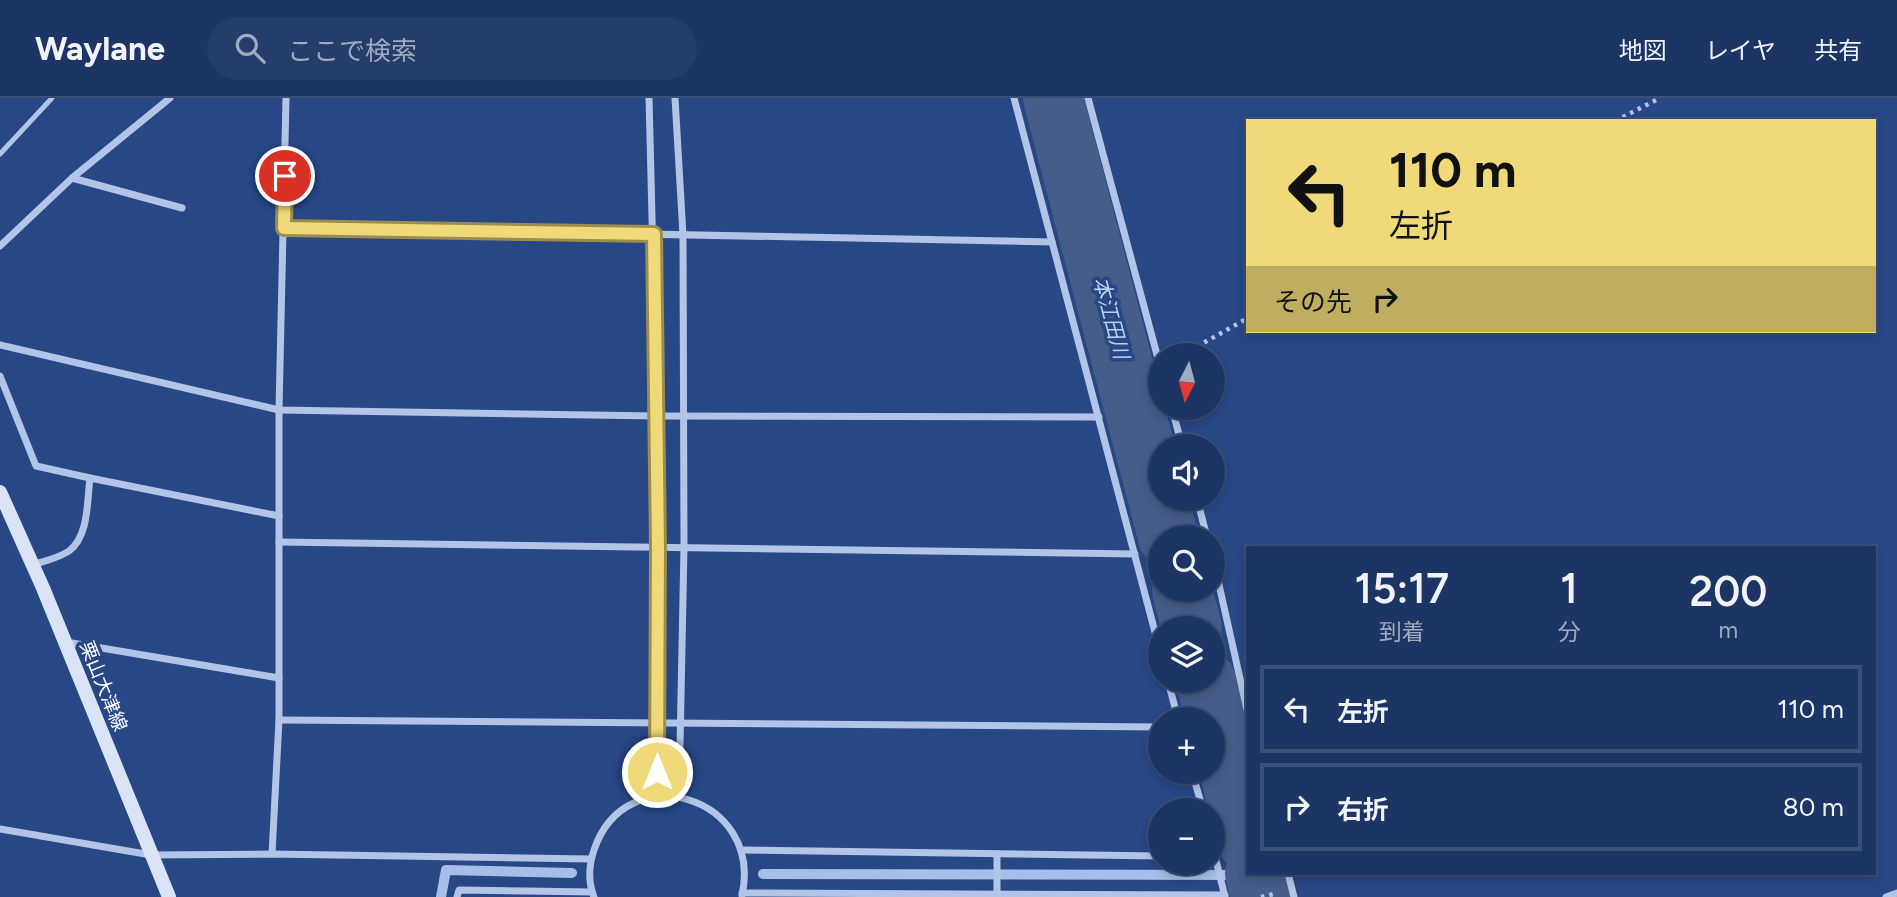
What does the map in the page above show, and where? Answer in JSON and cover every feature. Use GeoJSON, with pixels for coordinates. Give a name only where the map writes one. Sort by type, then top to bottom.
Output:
{"type":"FeatureCollection","features":[{"type":"Feature","properties":{"kind":"main road","name":"栗山大津線"},"geometry":{"type":"LineString","coordinates":[[0,492],[65,642],[151,855],[164,894]]}},
{"type":"Feature","properties":{"kind":"street"},"geometry":{"type":"LineString","coordinates":[[0,246],[72,178],[170,98]]}},
{"type":"Feature","properties":{"kind":"street"},"geometry":{"type":"LineString","coordinates":[[272,854],[279,720],[279,410],[286,98]]}},
{"type":"Feature","properties":{"kind":"street"},"geometry":{"type":"LineString","coordinates":[[649,98],[657,416],[657,796]]}},
{"type":"Feature","properties":{"kind":"street"},"geometry":{"type":"LineString","coordinates":[[675,98],[683,235],[684,547],[679,796]]}},
{"type":"Feature","properties":{"kind":"street"},"geometry":{"type":"LineString","coordinates":[[1014,98],[1151,616]]}},
{"type":"Feature","properties":{"kind":"street"},"geometry":{"type":"LineString","coordinates":[[1088,98],[1154,343]]}},
{"type":"Feature","properties":{"kind":"street"},"geometry":{"type":"LineString","coordinates":[[72,178],[182,208]]}},
{"type":"Feature","properties":{"kind":"street"},"geometry":{"type":"LineString","coordinates":[[284,228],[1052,242]]}},
{"type":"Feature","properties":{"kind":"street"},"geometry":{"type":"LineString","coordinates":[[0,345],[279,410],[657,416],[1099,417]]}},
{"type":"Feature","properties":{"kind":"street"},"geometry":{"type":"LineString","coordinates":[[0,376],[36,466],[279,516]]}},
{"type":"Feature","properties":{"kind":"street"},"geometry":{"type":"LineString","coordinates":[[33,565],[67,553],[77,544],[83,532],[90,478]]}},
{"type":"Feature","properties":{"kind":"street"},"geometry":{"type":"LineString","coordinates":[[279,542],[1135,554]]}},
{"type":"Feature","properties":{"kind":"street"},"geometry":{"type":"LineString","coordinates":[[1223,602],[1246,705]]}},
{"type":"Feature","properties":{"kind":"street"},"geometry":{"type":"LineString","coordinates":[[65,642],[279,678]]}},
{"type":"Feature","properties":{"kind":"street"},"geometry":{"type":"LineString","coordinates":[[279,720],[1148,727]]}},
{"type":"Feature","properties":{"kind":"street"},"geometry":{"type":"LineString","coordinates":[[457,897],[459,890],[593,895],[591,859],[599,836],[614,817],[634,803],[657,796],[679,796],[700,803],[718,814],[732,830],[741,850],[745,871],[741,895],[997,893],[1225,896],[1219,875]]}},
{"type":"Feature","properties":{"kind":"street"},"geometry":{"type":"LineString","coordinates":[[0,829],[151,855],[591,859]]}},
{"type":"Feature","properties":{"kind":"street"},"geometry":{"type":"LineString","coordinates":[[741,850],[1148,856]]}},
{"type":"Feature","properties":{"kind":"street"},"geometry":{"type":"LineString","coordinates":[[997,853],[997,893]]}},
{"type":"Feature","properties":{"kind":"street"},"geometry":{"type":"LineString","coordinates":[[1288,875],[1294,897]]}},
{"type":"Feature","properties":{"kind":"street"},"geometry":{"type":"LineString","coordinates":[[1886,897],[1897,893]]}},
{"type":"Feature","properties":{"kind":"lane"},"geometry":{"type":"LineString","coordinates":[[0,154],[52,98]]}},
{"type":"Feature","properties":{"kind":"path"},"geometry":{"type":"LineString","coordinates":[[1619,119],[1660,98]]}},
{"type":"Feature","properties":{"kind":"path"},"geometry":{"type":"LineString","coordinates":[[1203,343],[1246,319]]}},
{"type":"Feature","properties":{"kind":"waterway","name":"本江田川"},"geometry":{"type":"LineString","coordinates":[[1053,98],[1165,525]]}},
{"type":"Feature","properties":{"kind":"waterway","name":"本江田川"},"geometry":{"type":"LineString","coordinates":[[1185,602],[1189,616]]}},
{"type":"Feature","properties":{"kind":"waterway","name":"本江田川"},"geometry":{"type":"LineString","coordinates":[[1209,693],[1246,834]]}},
{"type":"Feature","properties":{"kind":"waterway"},"geometry":{"type":"LineString","coordinates":[[441,897],[446,870],[572,873]]}},
{"type":"Feature","properties":{"kind":"waterway"},"geometry":{"type":"LineString","coordinates":[[763,874],[1246,875]]}},
{"type":"Feature","properties":{"kind":"waterway","name":"本江田川"},"geometry":{"type":"LineString","coordinates":[[1256,875],[1261,897]]}},
{"type":"Feature","properties":{"kind":"route"},"geometry":{"type":"LineString","coordinates":[[285,176],[284,228],[654,234],[658,547],[657,772]]}}]}
